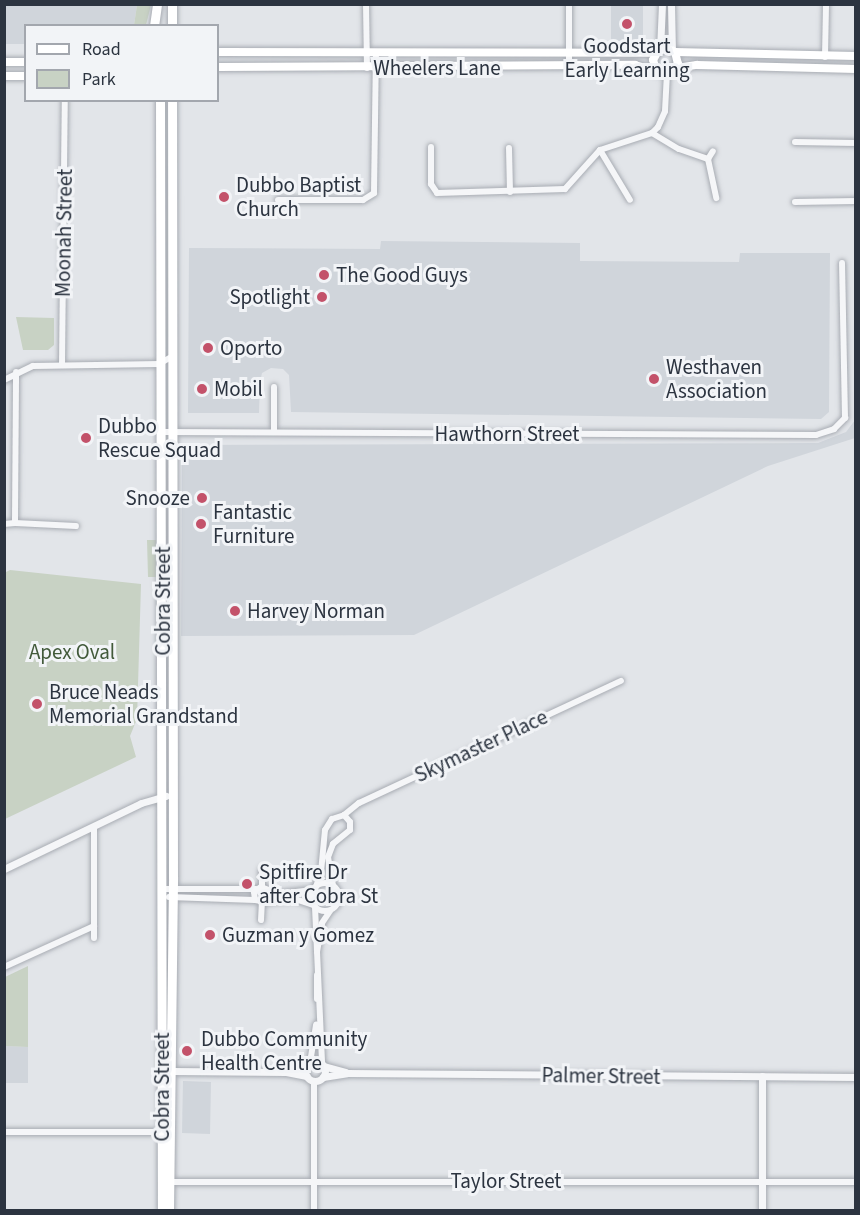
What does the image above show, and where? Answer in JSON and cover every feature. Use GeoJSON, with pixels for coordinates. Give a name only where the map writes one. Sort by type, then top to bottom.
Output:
{"type":"FeatureCollection","features":[{"type":"Feature","properties":{"kind":"highway"},"geometry":{"type":"LineString","coordinates":[[154,24],[157,4]]}},
{"type":"Feature","properties":{"kind":"highway"},"geometry":{"type":"LineString","coordinates":[[172,4],[172,24]]}},
{"type":"Feature","properties":{"kind":"highway","name":"Cobra Street"},"geometry":{"type":"LineString","coordinates":[[160,102],[159,364],[163,432],[162,1210]]}},
{"type":"Feature","properties":{"kind":"highway","name":"Cobra Street"},"geometry":{"type":"LineString","coordinates":[[169,1210],[173,893],[171,796],[172,102]]}},
{"type":"Feature","properties":{"kind":"highway"},"geometry":{"type":"LineString","coordinates":[[162,1093],[165,1077],[172,1071]]}},
{"type":"Feature","properties":{"kind":"highway"},"geometry":{"type":"LineString","coordinates":[[169,1144],[161,1132],[167,1126],[170,1086]]}},
{"type":"Feature","properties":{"kind":"main road"},"geometry":{"type":"LineString","coordinates":[[656,69],[658,51]]}},
{"type":"Feature","properties":{"kind":"main road","name":"Wheelers Lane"},"geometry":{"type":"LineString","coordinates":[[219,52],[568,56],[673,51]]}},
{"type":"Feature","properties":{"kind":"main road"},"geometry":{"type":"LineString","coordinates":[[676,68],[673,51],[825,57],[855,56]]}},
{"type":"Feature","properties":{"kind":"main road"},"geometry":{"type":"LineString","coordinates":[[4,62],[24,62]]}},
{"type":"Feature","properties":{"kind":"main road","name":"Wheelers Lane"},"geometry":{"type":"LineString","coordinates":[[219,67],[569,68],[635,65],[656,69],[667,74]]}},
{"type":"Feature","properties":{"kind":"main road"},"geometry":{"type":"LineString","coordinates":[[667,74],[676,68],[697,65],[855,69]]}},
{"type":"Feature","properties":{"kind":"main road"},"geometry":{"type":"LineString","coordinates":[[4,76],[24,76]]}},
{"type":"Feature","properties":{"kind":"street"},"geometry":{"type":"LineString","coordinates":[[278,200],[363,200],[374,193],[371,55],[366,4]]}},
{"type":"Feature","properties":{"kind":"street"},"geometry":{"type":"LineString","coordinates":[[569,4],[569,68]]}},
{"type":"Feature","properties":{"kind":"street"},"geometry":{"type":"LineString","coordinates":[[658,51],[662,4]]}},
{"type":"Feature","properties":{"kind":"street"},"geometry":{"type":"LineString","coordinates":[[671,4],[673,51]]}},
{"type":"Feature","properties":{"kind":"street"},"geometry":{"type":"LineString","coordinates":[[825,57],[826,4]]}},
{"type":"Feature","properties":{"kind":"street"},"geometry":{"type":"LineString","coordinates":[[431,147],[431,184],[437,193],[565,189],[600,150],[652,133],[665,111],[667,74]]}},
{"type":"Feature","properties":{"kind":"street","name":"Moonah Street"},"geometry":{"type":"LineString","coordinates":[[62,365],[65,102]]}},
{"type":"Feature","properties":{"kind":"street"},"geometry":{"type":"LineString","coordinates":[[652,133],[679,149],[708,159]]}},
{"type":"Feature","properties":{"kind":"street"},"geometry":{"type":"LineString","coordinates":[[795,142],[855,142]]}},
{"type":"Feature","properties":{"kind":"street"},"geometry":{"type":"LineString","coordinates":[[509,148],[510,192]]}},
{"type":"Feature","properties":{"kind":"street"},"geometry":{"type":"LineString","coordinates":[[600,150],[630,200]]}},
{"type":"Feature","properties":{"kind":"street"},"geometry":{"type":"LineString","coordinates":[[713,151],[708,159],[716,198]]}},
{"type":"Feature","properties":{"kind":"street"},"geometry":{"type":"LineString","coordinates":[[795,202],[855,201]]}},
{"type":"Feature","properties":{"kind":"street","name":"Hawthorn Street"},"geometry":{"type":"LineString","coordinates":[[163,432],[807,436],[834,429],[845,418],[843,263]]}},
{"type":"Feature","properties":{"kind":"street"},"geometry":{"type":"LineString","coordinates":[[4,380],[16,372],[33,366],[159,364],[171,357]]}},
{"type":"Feature","properties":{"kind":"street"},"geometry":{"type":"LineString","coordinates":[[15,523],[16,372]]}},
{"type":"Feature","properties":{"kind":"street"},"geometry":{"type":"LineString","coordinates":[[274,387],[274,432]]}},
{"type":"Feature","properties":{"kind":"street"},"geometry":{"type":"LineString","coordinates":[[4,524],[76,526]]}},
{"type":"Feature","properties":{"kind":"street","name":"Skymaster Place"},"geometry":{"type":"LineString","coordinates":[[316,955],[314,888],[321,875],[325,830],[332,819],[344,816],[359,803],[621,681]]}},
{"type":"Feature","properties":{"kind":"street"},"geometry":{"type":"LineString","coordinates":[[4,869],[161,797],[171,796]]}},
{"type":"Feature","properties":{"kind":"street"},"geometry":{"type":"LineString","coordinates":[[323,1077],[317,1017],[316,955],[322,923],[338,897],[333,886],[328,857],[333,844],[350,830],[350,822],[344,816]]}},
{"type":"Feature","properties":{"kind":"street"},"geometry":{"type":"LineString","coordinates":[[94,827],[94,938]]}},
{"type":"Feature","properties":{"kind":"street"},"geometry":{"type":"LineString","coordinates":[[261,920],[264,902],[262,870]]}},
{"type":"Feature","properties":{"kind":"street"},"geometry":{"type":"LineString","coordinates":[[162,893],[262,889],[296,894],[314,888],[333,886]]}},
{"type":"Feature","properties":{"kind":"street"},"geometry":{"type":"LineString","coordinates":[[255,900],[262,889]]}},
{"type":"Feature","properties":{"kind":"street"},"geometry":{"type":"LineString","coordinates":[[173,893],[264,902],[296,899],[330,910]]}},
{"type":"Feature","properties":{"kind":"street"},"geometry":{"type":"LineString","coordinates":[[4,967],[94,926]]}},
{"type":"Feature","properties":{"kind":"street"},"geometry":{"type":"LineString","coordinates":[[307,1076],[317,1017]]}},
{"type":"Feature","properties":{"kind":"street"},"geometry":{"type":"LineString","coordinates":[[286,1072],[308,1065]]}},
{"type":"Feature","properties":{"kind":"street","name":"Palmer Street"},"geometry":{"type":"LineString","coordinates":[[308,1065],[322,1065],[347,1073]]}},
{"type":"Feature","properties":{"kind":"street"},"geometry":{"type":"LineString","coordinates":[[172,1071],[286,1072],[307,1076],[314,1081],[314,1210]]}},
{"type":"Feature","properties":{"kind":"street","name":"Palmer Street"},"geometry":{"type":"LineString","coordinates":[[314,1081],[347,1073],[855,1077]]}},
{"type":"Feature","properties":{"kind":"street"},"geometry":{"type":"LineString","coordinates":[[762,1076],[762,1210]]}},
{"type":"Feature","properties":{"kind":"street"},"geometry":{"type":"LineString","coordinates":[[4,1132],[161,1132]]}},
{"type":"Feature","properties":{"kind":"street"},"geometry":{"type":"LineString","coordinates":[[162,1191],[170,1180]]}},
{"type":"Feature","properties":{"kind":"street","name":"Taylor Street"},"geometry":{"type":"LineString","coordinates":[[170,1180],[855,1182]]}},
{"type":"Feature","properties":{"kind":"shaded area"},"geometry":{"type":"Polygon","coordinates":[[[5,5],[137,5],[134,24],[24,24],[24,44],[5,44],[5,5]]]}},
{"type":"Feature","properties":{"kind":"shaded area","name":"Goodstart Early Learning"},"geometry":{"type":"Polygon","coordinates":[[[611,5],[643,5],[643,44],[611,44],[611,5]]]}},
{"type":"Feature","properties":{"kind":"shaded area"},"geometry":{"type":"Polygon","coordinates":[[[381,241],[580,243],[580,261],[739,262],[740,253],[830,253],[829,412],[821,419],[291,412],[289,375],[283,369],[271,368],[262,373],[259,413],[188,413],[189,248],[380,249],[381,241]]]}},
{"type":"Feature","properties":{"kind":"shaded area"},"geometry":{"type":"Polygon","coordinates":[[[855,420],[855,438],[768,466],[414,635],[181,636],[182,454],[190,445],[818,443],[846,432],[855,420]]]}},
{"type":"Feature","properties":{"kind":"shaded area"},"geometry":{"type":"Polygon","coordinates":[[[5,1046],[28,1047],[28,1083],[5,1083],[5,1046]]]}},
{"type":"Feature","properties":{"kind":"shaded area"},"geometry":{"type":"Polygon","coordinates":[[[183,1081],[211,1082],[210,1134],[182,1133],[183,1081]]]}},
{"type":"Feature","properties":{"kind":"green space"},"geometry":{"type":"Polygon","coordinates":[[[137,5],[151,5],[146,24],[134,24],[137,5]]]}},
{"type":"Feature","properties":{"kind":"green space"},"geometry":{"type":"Polygon","coordinates":[[[16,317],[54,318],[54,345],[48,350],[23,350],[16,317]]]}},
{"type":"Feature","properties":{"kind":"green space"},"geometry":{"type":"Polygon","coordinates":[[[147,540],[156,540],[156,577],[148,577],[147,540]]]}},
{"type":"Feature","properties":{"kind":"green space","name":"Apex Oval"},"geometry":{"type":"Polygon","coordinates":[[[10,570],[141,584],[137,719],[130,736],[136,757],[5,819],[4,573],[10,570]]]}},
{"type":"Feature","properties":{"kind":"green space"},"geometry":{"type":"Polygon","coordinates":[[[28,966],[28,1047],[5,1046],[5,977],[28,966]]]}},
{"type":"Feature","properties":{"kind":"place","name":"Goodstart Early Learning"},"geometry":{"type":"Point","coordinates":[627,24]}},
{"type":"Feature","properties":{"kind":"place","name":"Dubbo Baptist Church"},"geometry":{"type":"Point","coordinates":[224,197]}},
{"type":"Feature","properties":{"kind":"place","name":"The Good Guys"},"geometry":{"type":"Point","coordinates":[324,275]}},
{"type":"Feature","properties":{"kind":"place","name":"Spotlight"},"geometry":{"type":"Point","coordinates":[322,297]}},
{"type":"Feature","properties":{"kind":"place","name":"Oporto"},"geometry":{"type":"Point","coordinates":[208,348]}},
{"type":"Feature","properties":{"kind":"place","name":"Westhaven Association"},"geometry":{"type":"Point","coordinates":[654,379]}},
{"type":"Feature","properties":{"kind":"place","name":"Mobil"},"geometry":{"type":"Point","coordinates":[202,389]}},
{"type":"Feature","properties":{"kind":"place","name":"Dubbo Rescue Squad"},"geometry":{"type":"Point","coordinates":[86,438]}},
{"type":"Feature","properties":{"kind":"place","name":"Snooze"},"geometry":{"type":"Point","coordinates":[202,498]}},
{"type":"Feature","properties":{"kind":"place","name":"Fantastic Furniture"},"geometry":{"type":"Point","coordinates":[201,524]}},
{"type":"Feature","properties":{"kind":"place","name":"Harvey Norman"},"geometry":{"type":"Point","coordinates":[235,611]}},
{"type":"Feature","properties":{"kind":"place","name":"Bruce Neads Memorial Grandstand"},"geometry":{"type":"Point","coordinates":[37,704]}},
{"type":"Feature","properties":{"kind":"place","name":"Spitfire Dr after Cobra St"},"geometry":{"type":"Point","coordinates":[247,884]}},
{"type":"Feature","properties":{"kind":"place","name":"Guzman y Gomez"},"geometry":{"type":"Point","coordinates":[210,935]}},
{"type":"Feature","properties":{"kind":"place","name":"Dubbo Community Health Centre"},"geometry":{"type":"Point","coordinates":[187,1051]}}]}
